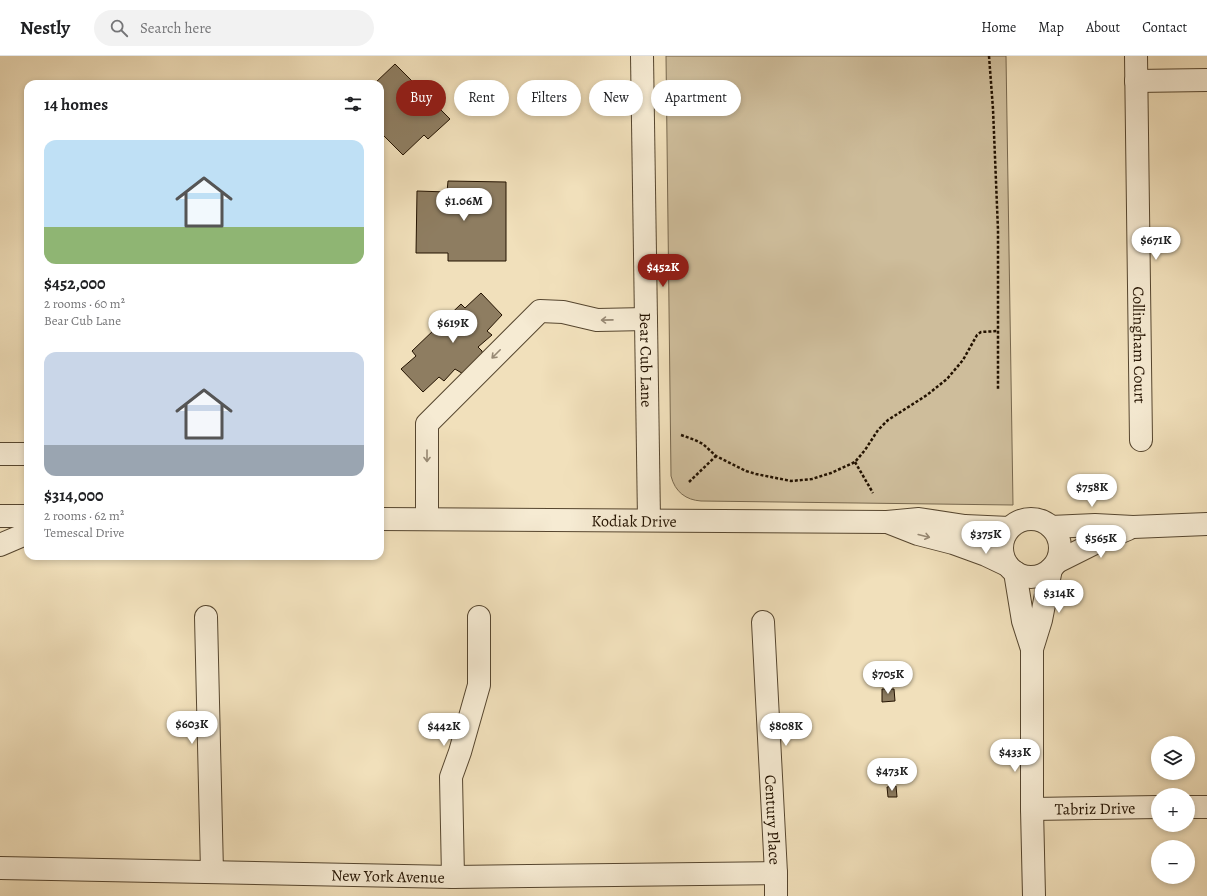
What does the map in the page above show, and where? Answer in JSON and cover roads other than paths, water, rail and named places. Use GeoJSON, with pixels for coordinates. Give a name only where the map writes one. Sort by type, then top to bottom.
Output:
{"type":"FeatureCollection","features":[{"type":"Feature","properties":{"kind":"street","name":"Bear Cub Lane"},"geometry":{"type":"LineString","coordinates":[[642,56],[649,520]]}},
{"type":"Feature","properties":{"kind":"street","name":"Collingham Court"},"geometry":{"type":"LineString","coordinates":[[1136,56],[1141,440]]}},
{"type":"Feature","properties":{"kind":"street"},"geometry":{"type":"LineString","coordinates":[[1136,81],[1207,80]]}},
{"type":"Feature","properties":{"kind":"street"},"geometry":{"type":"LineString","coordinates":[[427,519],[427,424],[540,311],[563,312],[597,320],[646,319]]}},
{"type":"Feature","properties":{"kind":"street"},"geometry":{"type":"LineString","coordinates":[[0,454],[24,454]]}},
{"type":"Feature","properties":{"kind":"street"},"geometry":{"type":"LineString","coordinates":[[0,516],[24,516]]}},
{"type":"Feature","properties":{"kind":"street","name":"Kodiak Drive"},"geometry":{"type":"LineString","coordinates":[[384,519],[887,522],[919,519],[965,526],[1009,528]]}},
{"type":"Feature","properties":{"kind":"street"},"geometry":{"type":"LineString","coordinates":[[1032,649],[1041,620],[1054,565],[1060,552],[1060,543],[1057,534],[1043,521],[1025,519],[1009,528],[1004,537],[1002,547],[1003,556],[1011,569],[1032,649],[1032,809],[1034,896]]}},
{"type":"Feature","properties":{"kind":"street","name":"Kodiak Drive"},"geometry":{"type":"LineString","coordinates":[[887,522],[918,534],[953,543],[986,555],[1011,569]]}},
{"type":"Feature","properties":{"kind":"street"},"geometry":{"type":"LineString","coordinates":[[1051,527],[1095,525],[1132,527],[1207,524]]}},
{"type":"Feature","properties":{"kind":"street"},"geometry":{"type":"LineString","coordinates":[[1011,569],[1024,576],[1033,577],[1043,575],[1054,565],[1097,542],[1132,527]]}},
{"type":"Feature","properties":{"kind":"street"},"geometry":{"type":"LineString","coordinates":[[0,545],[24,535]]}},
{"type":"Feature","properties":{"kind":"street"},"geometry":{"type":"LineString","coordinates":[[206,617],[212,872]]}},
{"type":"Feature","properties":{"kind":"street"},"geometry":{"type":"LineString","coordinates":[[453,877],[451,777],[460,752],[479,685],[479,617]]}},
{"type":"Feature","properties":{"kind":"street","name":"Century Place"},"geometry":{"type":"LineString","coordinates":[[763,622],[776,896]]}},
{"type":"Feature","properties":{"kind":"street","name":"Tabriz Drive"},"geometry":{"type":"LineString","coordinates":[[1032,809],[1151,807]]}},
{"type":"Feature","properties":{"kind":"street"},"geometry":{"type":"LineString","coordinates":[[1195,807],[1207,807]]}},
{"type":"Feature","properties":{"kind":"street","name":"New York Avenue"},"geometry":{"type":"LineString","coordinates":[[0,868],[453,877],[776,873]]}}]}
